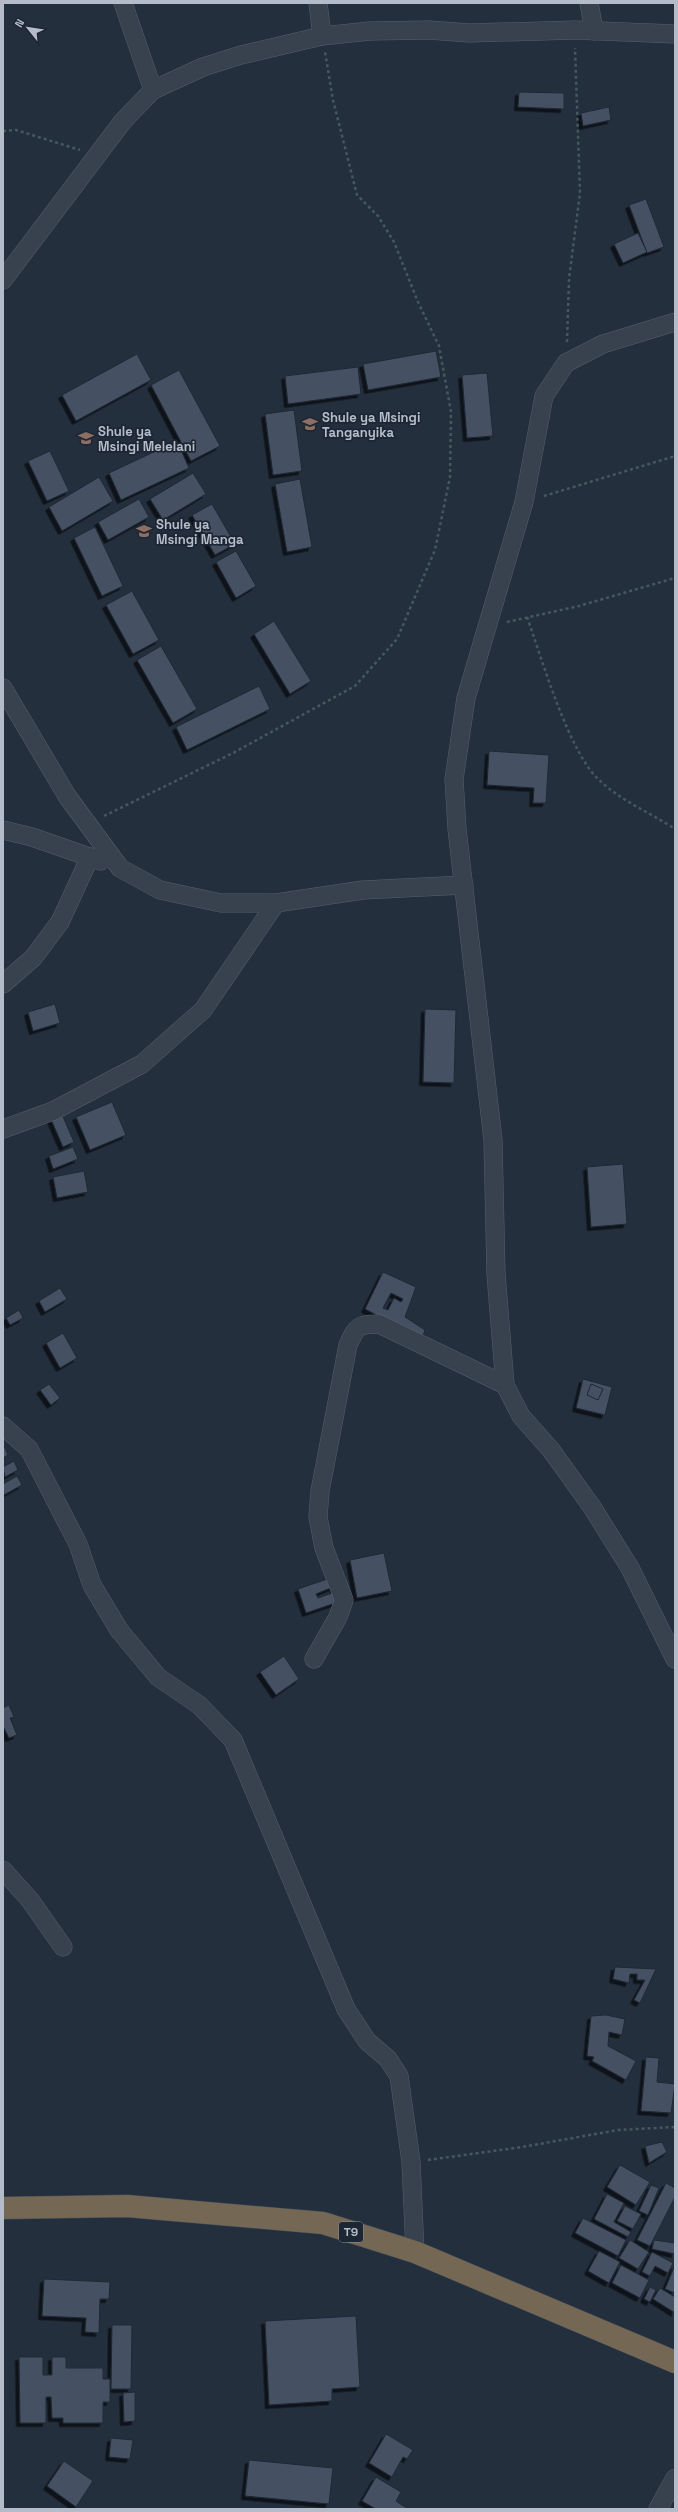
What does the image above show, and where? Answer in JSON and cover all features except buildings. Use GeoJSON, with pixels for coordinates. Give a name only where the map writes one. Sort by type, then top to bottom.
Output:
{"type":"FeatureCollection","features":[{"type":"Feature","properties":{"kind":"highway","name":"T9"},"geometry":{"type":"LineString","coordinates":[[3,2208],[127,2206],[323,2223],[415,2252],[675,2362]]}},
{"type":"Feature","properties":{"kind":"street"},"geometry":{"type":"LineString","coordinates":[[123,3],[153,90]]}},
{"type":"Feature","properties":{"kind":"street"},"geometry":{"type":"LineString","coordinates":[[318,3],[322,36]]}},
{"type":"Feature","properties":{"kind":"street"},"geometry":{"type":"LineString","coordinates":[[589,3],[594,31]]}},
{"type":"Feature","properties":{"kind":"street"},"geometry":{"type":"LineString","coordinates":[[3,280],[123,121],[153,90],[203,67],[241,55],[322,36],[370,31],[422,30],[468,33],[575,30],[675,34]]}},
{"type":"Feature","properties":{"kind":"street"},"geometry":{"type":"LineString","coordinates":[[675,322],[602,344],[566,362],[544,396],[524,502],[466,698],[454,779],[464,885],[493,1140],[496,1274],[505,1385],[521,1416],[551,1450],[574,1482],[630,1568],[675,1659]]}},
{"type":"Feature","properties":{"kind":"street"},"geometry":{"type":"LineString","coordinates":[[3,688],[67,796],[120,868]]}},
{"type":"Feature","properties":{"kind":"street"},"geometry":{"type":"LineString","coordinates":[[3,830],[32,837],[120,868],[160,890],[221,903],[276,903],[363,890],[464,885]]}},
{"type":"Feature","properties":{"kind":"street"},"geometry":{"type":"LineString","coordinates":[[3,984],[33,958],[60,922],[90,857]]}},
{"type":"Feature","properties":{"kind":"street"},"geometry":{"type":"LineString","coordinates":[[3,1128],[53,1111],[142,1064],[203,1010],[276,903]]}},
{"type":"Feature","properties":{"kind":"street"},"geometry":{"type":"LineString","coordinates":[[314,1659],[338,1617],[344,1600],[324,1548],[318,1517],[320,1491],[348,1345],[355,1329],[363,1324],[379,1324],[505,1385]]}},
{"type":"Feature","properties":{"kind":"street"},"geometry":{"type":"LineString","coordinates":[[3,1426],[29,1449],[78,1544],[92,1585],[119,1630],[158,1677],[199,1705],[233,1740],[346,2009],[367,2041],[388,2059],[399,2076],[411,2162],[415,2252]]}},
{"type":"Feature","properties":{"kind":"street"},"geometry":{"type":"LineString","coordinates":[[3,1870],[30,1900],[63,1947]]}},
{"type":"Feature","properties":{"kind":"street"},"geometry":{"type":"LineString","coordinates":[[658,2509],[675,2478]]}},
{"type":"Feature","properties":{"kind":"path"},"geometry":{"type":"LineString","coordinates":[[566,362],[569,279],[580,193],[575,30]]}},
{"type":"Feature","properties":{"kind":"path"},"geometry":{"type":"LineString","coordinates":[[88,824],[233,753],[355,686],[397,639],[435,550],[450,477],[451,412],[439,346],[418,302],[394,242],[378,216],[357,195],[333,100],[322,36]]}},
{"type":"Feature","properties":{"kind":"path"},"geometry":{"type":"LineString","coordinates":[[3,131],[16,130],[72,148],[100,153]]}},
{"type":"Feature","properties":{"kind":"path"},"geometry":{"type":"LineString","coordinates":[[524,502],[675,456]]}},
{"type":"Feature","properties":{"kind":"path"},"geometry":{"type":"LineString","coordinates":[[487,627],[579,606],[675,578]]}},
{"type":"Feature","properties":{"kind":"path"},"geometry":{"type":"LineString","coordinates":[[527,617],[572,741],[597,778],[623,800],[675,829]]}},
{"type":"Feature","properties":{"kind":"path"},"geometry":{"type":"LineString","coordinates":[[411,2162],[522,2147],[618,2130],[675,2127]]}},
{"type":"Feature","properties":{"kind":"place","name":"Shule ya Msingi Tanganyika"},"geometry":{"type":"Point","coordinates":[310,424]}},
{"type":"Feature","properties":{"kind":"place","name":"Shule ya Msingi Melelani"},"geometry":{"type":"Point","coordinates":[86,438]}},
{"type":"Feature","properties":{"kind":"place","name":"Shule ya Msingi Manga"},"geometry":{"type":"Point","coordinates":[144,531]}}]}
